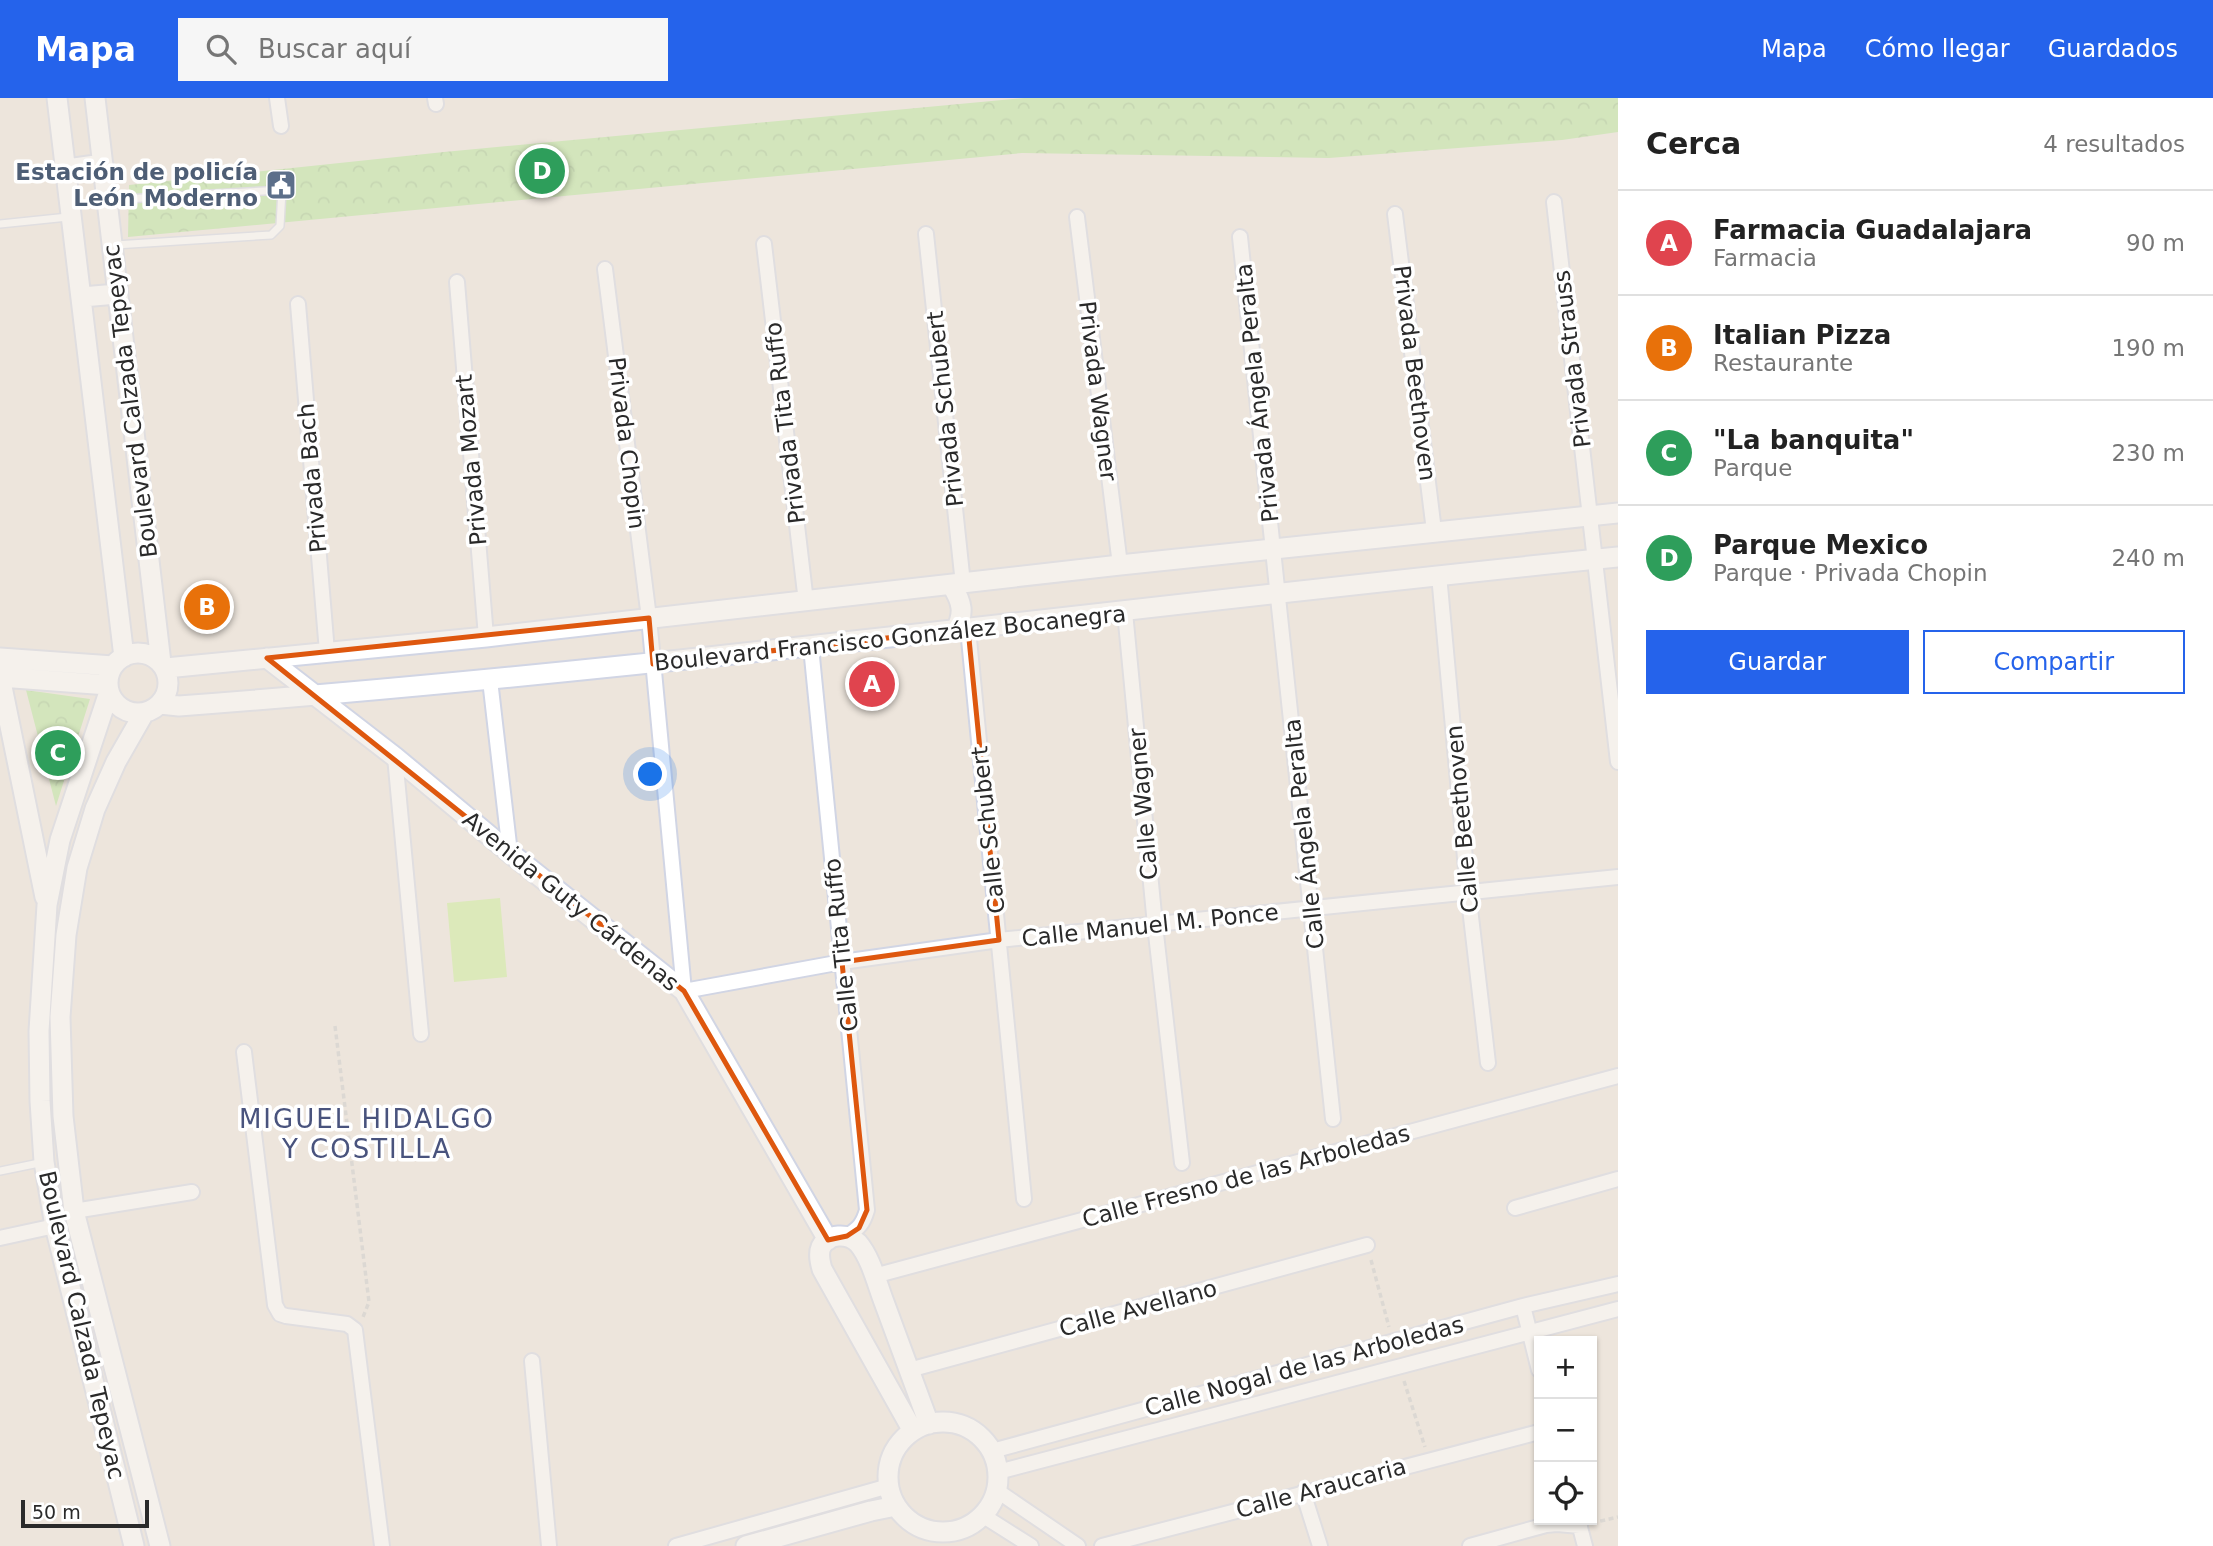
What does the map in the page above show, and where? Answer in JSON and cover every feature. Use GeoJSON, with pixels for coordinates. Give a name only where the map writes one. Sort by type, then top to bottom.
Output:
{"type":"FeatureCollection","features":[{"type":"Feature","properties":{"kind":"street","name":"Boulevard Calzada Tepeyac"},"geometry":{"type":"LineString","coordinates":[[57,98],[82,297],[113,675],[60,840],[47,905],[39,1031],[40,1101],[44,1162],[55,1226],[134,1546]]}},
{"type":"Feature","properties":{"kind":"street","name":"Boulevard Calzada Tepeyac"},"geometry":{"type":"LineString","coordinates":[[95,98],[163,665]]}},
{"type":"Feature","properties":{"kind":"street"},"geometry":{"type":"LineString","coordinates":[[277,98],[281,126]]}},
{"type":"Feature","properties":{"kind":"street"},"geometry":{"type":"LineString","coordinates":[[66,169],[103,164]]}},
{"type":"Feature","properties":{"kind":"street","name":"Privada Strauss"},"geometry":{"type":"LineString","coordinates":[[1554,202],[1618,762]]}},
{"type":"Feature","properties":{"kind":"street","name":"Privada Beethoven"},"geometry":{"type":"LineString","coordinates":[[1395,214],[1434,531]]}},
{"type":"Feature","properties":{"kind":"street","name":"Privada Wagner"},"geometry":{"type":"LineString","coordinates":[[1077,217],[1120,565]]}},
{"type":"Feature","properties":{"kind":"street","name":"Privada Schubert"},"geometry":{"type":"LineString","coordinates":[[926,234],[957,585]]}},
{"type":"Feature","properties":{"kind":"street","name":"Privada Ángela Peralta"},"geometry":{"type":"LineString","coordinates":[[1240,237],[1274,550]]}},
{"type":"Feature","properties":{"kind":"street","name":"Privada Tita Ruffo"},"geometry":{"type":"LineString","coordinates":[[764,244],[806,602]]}},
{"type":"Feature","properties":{"kind":"street","name":"Privada Chopin"},"geometry":{"type":"LineString","coordinates":[[605,269],[649,618],[684,990]]}},
{"type":"Feature","properties":{"kind":"street","name":"Privada Mozart"},"geometry":{"type":"LineString","coordinates":[[457,282],[486,637]]}},
{"type":"Feature","properties":{"kind":"street"},"geometry":{"type":"LineString","coordinates":[[82,297],[117,295]]}},
{"type":"Feature","properties":{"kind":"street","name":"Privada Bach"},"geometry":{"type":"LineString","coordinates":[[298,304],[327,652]]}},
{"type":"Feature","properties":{"kind":"street","name":"Boulevard Francisco González Bocanegra"},"geometry":{"type":"LineString","coordinates":[[163,665],[486,637],[1120,565],[1618,513]]}},
{"type":"Feature","properties":{"kind":"street","name":"Calle Ángela Peralta"},"geometry":{"type":"LineString","coordinates":[[1274,550],[1334,1119]]}},
{"type":"Feature","properties":{"kind":"street","name":"Boulevard Francisco González Bocanegra"},"geometry":{"type":"LineString","coordinates":[[153,708],[315,696],[653,664],[1125,612],[1278,592],[1618,557]]}},
{"type":"Feature","properties":{"kind":"street","name":"Calle Beethoven"},"geometry":{"type":"LineString","coordinates":[[1439,575],[1468,891],[1488,1063]]}},
{"type":"Feature","properties":{"kind":"street"},"geometry":{"type":"LineString","coordinates":[[957,585],[962,608],[962,630]]}},
{"type":"Feature","properties":{"kind":"street","name":"Calle Wagner"},"geometry":{"type":"LineString","coordinates":[[1125,612],[1155,925],[1182,1163]]}},
{"type":"Feature","properties":{"kind":"street","name":"Calle Schubert"},"geometry":{"type":"LineString","coordinates":[[962,630],[999,940],[1024,1199]]}},
{"type":"Feature","properties":{"kind":"street","name":"Calle Tita Ruffo"},"geometry":{"type":"LineString","coordinates":[[811,647],[867,1210],[864,1222],[859,1228],[837,1238]]}},
{"type":"Feature","properties":{"kind":"street"},"geometry":{"type":"LineString","coordinates":[[133,653],[144,653],[163,665],[169,686],[153,708],[133,713],[114,702],[113,675],[133,653]]}},
{"type":"Feature","properties":{"kind":"street"},"geometry":{"type":"LineString","coordinates":[[0,657],[113,675]]}},
{"type":"Feature","properties":{"kind":"street","name":"Avenida Guty Cárdenas"},"geometry":{"type":"LineString","coordinates":[[267,658],[395,757],[510,853],[684,990],[837,1238],[856,1241],[862,1250],[909,1370],[921,1427]]}},
{"type":"Feature","properties":{"kind":"street"},"geometry":{"type":"LineString","coordinates":[[47,905],[0,677],[113,675]]}},
{"type":"Feature","properties":{"kind":"street"},"geometry":{"type":"LineString","coordinates":[[490,680],[510,853]]}},
{"type":"Feature","properties":{"kind":"street","name":"Boulevard Calzada Tepeyac"},"geometry":{"type":"LineString","coordinates":[[153,708],[116,762],[95,809],[77,868],[66,935],[60,1017],[63,1116],[74,1211],[160,1546]]}},
{"type":"Feature","properties":{"kind":"street"},"geometry":{"type":"LineString","coordinates":[[395,757],[421,1034]]}},
{"type":"Feature","properties":{"kind":"street","name":"Calle Manuel M. Ponce"},"geometry":{"type":"LineString","coordinates":[[684,990],[842,962],[999,940],[1618,877]]}},
{"type":"Feature","properties":{"kind":"street"},"geometry":{"type":"LineString","coordinates":[[244,1052],[277,1310],[286,1316],[352,1326],[356,1335],[382,1546]]}},
{"type":"Feature","properties":{"kind":"street","name":"Calle Fresno de las Arboledas"},"geometry":{"type":"LineString","coordinates":[[874,1276],[1618,1076]]}},
{"type":"Feature","properties":{"kind":"street"},"geometry":{"type":"LineString","coordinates":[[1515,1208],[1618,1179]]}},
{"type":"Feature","properties":{"kind":"street"},"geometry":{"type":"LineString","coordinates":[[74,1211],[192,1192]]}},
{"type":"Feature","properties":{"kind":"street"},"geometry":{"type":"LineString","coordinates":[[0,1238],[55,1226]]}},
{"type":"Feature","properties":{"kind":"street"},"geometry":{"type":"LineString","coordinates":[[837,1238],[821,1248],[819,1259],[822,1269],[921,1427]]}},
{"type":"Feature","properties":{"kind":"street","name":"Calle Avellano"},"geometry":{"type":"LineString","coordinates":[[909,1370],[1367,1245]]}},
{"type":"Feature","properties":{"kind":"street","name":"Calle Nogal de las Arboledas"},"geometry":{"type":"LineString","coordinates":[[992,1451],[1523,1306],[1618,1284]]}},
{"type":"Feature","properties":{"kind":"street"},"geometry":{"type":"LineString","coordinates":[[1523,1306],[1534,1349]]}},
{"type":"Feature","properties":{"kind":"street","name":"Calle Nogal de las Arboledas"},"geometry":{"type":"LineString","coordinates":[[997,1481],[1399,1364],[1618,1309]]}},
{"type":"Feature","properties":{"kind":"street"},"geometry":{"type":"LineString","coordinates":[[532,1361],[550,1546]]}},
{"type":"Feature","properties":{"kind":"street"},"geometry":{"type":"LineString","coordinates":[[943,1422],[958,1424],[972,1430],[992,1451],[997,1481],[991,1504],[974,1521],[938,1539],[907,1518],[896,1506],[889,1486],[889,1465],[898,1445],[921,1427],[943,1422]]}},
{"type":"Feature","properties":{"kind":"street","name":"Calle Araucaria"},"geometry":{"type":"LineString","coordinates":[[1102,1546],[1534,1433]]}},
{"type":"Feature","properties":{"kind":"street"},"geometry":{"type":"LineString","coordinates":[[997,1481],[1079,1546]]}},
{"type":"Feature","properties":{"kind":"street"},"geometry":{"type":"LineString","coordinates":[[676,1546],[889,1486]]}},
{"type":"Feature","properties":{"kind":"street"},"geometry":{"type":"LineString","coordinates":[[1303,1492],[1321,1546]]}},
{"type":"Feature","properties":{"kind":"street"},"geometry":{"type":"LineString","coordinates":[[746,1546],[896,1506]]}},
{"type":"Feature","properties":{"kind":"street"},"geometry":{"type":"LineString","coordinates":[[969,1546],[974,1521]]}},
{"type":"Feature","properties":{"kind":"street"},"geometry":{"type":"LineString","coordinates":[[974,1521],[1031,1546]]}},
{"type":"Feature","properties":{"kind":"street"},"geometry":{"type":"LineString","coordinates":[[1469,1546],[1546,1525]]}},
{"type":"Feature","properties":{"kind":"street"},"geometry":{"type":"LineString","coordinates":[[1580,1525],[1585,1546]]}},
{"type":"Feature","properties":{"kind":"lane"},"geometry":{"type":"LineString","coordinates":[[107,200],[282,190],[280,226],[271,234],[112,245]]}},
{"type":"Feature","properties":{"kind":"lane"},"geometry":{"type":"LineString","coordinates":[[0,224],[72,216]]}},
{"type":"Feature","properties":{"kind":"lane"},"geometry":{"type":"LineString","coordinates":[[0,1171],[44,1162]]}},
{"type":"Feature","properties":{"kind":"path"},"geometry":{"type":"LineString","coordinates":[[335,1026],[369,1302],[356,1335]]}},
{"type":"Feature","properties":{"kind":"path"},"geometry":{"type":"LineString","coordinates":[[1367,1245],[1392,1341]]}},
{"type":"Feature","properties":{"kind":"path"},"geometry":{"type":"LineString","coordinates":[[1399,1364],[1429,1459]]}},
{"type":"Feature","properties":{"kind":"path"},"geometry":{"type":"LineString","coordinates":[[1597,1520],[1618,1517]]}},
{"type":"Feature","properties":{"kind":"highlighted area"},"geometry":{"type":"Polygon","coordinates":[[[649,618],[653,664],[968,629],[999,940],[842,962],[867,1210],[859,1228],[847,1236],[828,1240],[684,991],[267,658],[649,618]]]}},
{"type":"Feature","properties":{"kind":"green space"},"geometry":{"type":"Polygon","coordinates":[[[1024,98],[1618,98],[1618,132],[1562,140],[1329,158],[1022,153],[128,237],[129,185],[444,152],[1024,98]]]}},
{"type":"Feature","properties":{"kind":"green space"},"geometry":{"type":"Polygon","coordinates":[[[26,690],[90,699],[56,806],[26,690]]]}},
{"type":"Feature","properties":{"kind":"green space"},"geometry":{"type":"Polygon","coordinates":[[[500,898],[507,977],[454,982],[447,903],[500,898]]]}},
{"type":"Feature","properties":{"kind":"place","name":"Parque Mexico"},"geometry":{"type":"Point","coordinates":[542,171]}},
{"type":"Feature","properties":{"kind":"place","name":"Estación de policía León Moderno"},"geometry":{"type":"Point","coordinates":[281,185]}},
{"type":"Feature","properties":{"kind":"place","name":"Italian Pizza"},"geometry":{"type":"Point","coordinates":[207,607]}},
{"type":"Feature","properties":{"kind":"place","name":"Farmacia Guadalajara"},"geometry":{"type":"Point","coordinates":[872,684]}},
{"type":"Feature","properties":{"kind":"place","name":"\"La banquita\""},"geometry":{"type":"Point","coordinates":[58,753]}},
{"type":"Feature","properties":{"kind":"district","name":"MIGUEL HIDALGO Y COSTILLA"},"geometry":{"type":"Point","coordinates":[367,1134]}}]}
